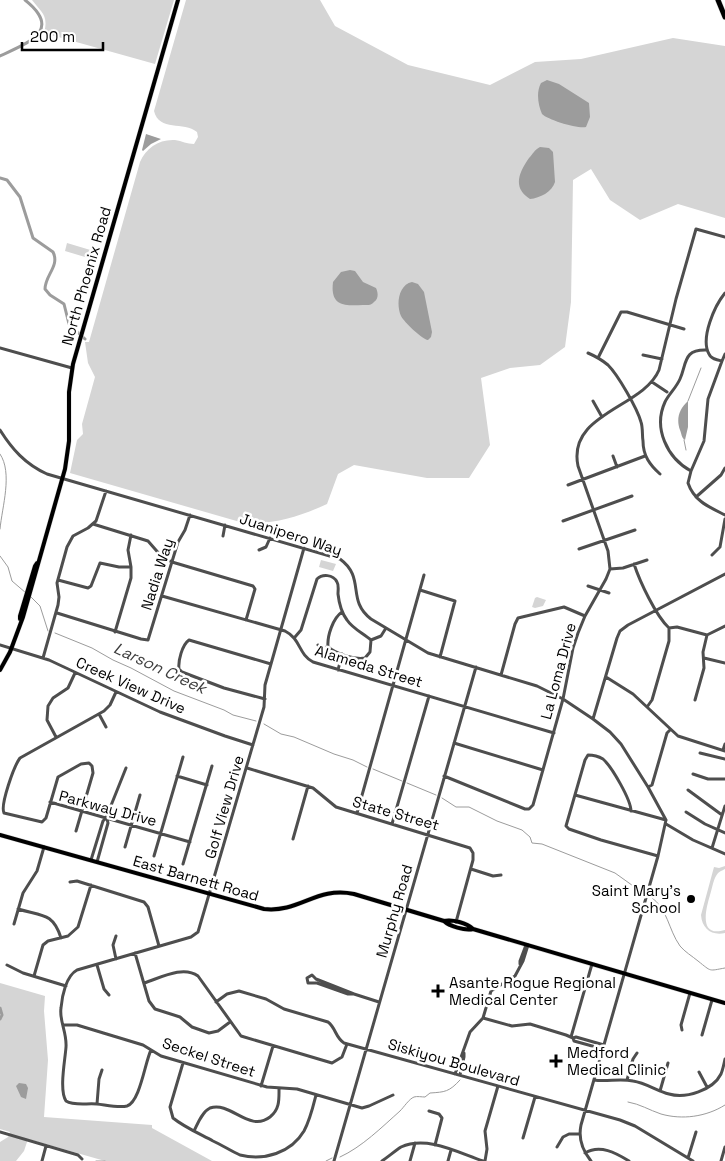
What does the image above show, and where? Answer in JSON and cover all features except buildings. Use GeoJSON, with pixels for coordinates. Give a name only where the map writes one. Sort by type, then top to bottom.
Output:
{"type":"FeatureCollection","features":[{"type":"Feature","properties":{"kind":"highway"},"geometry":{"type":"LineString","coordinates":[[718,0],[725,17]]}},
{"type":"Feature","properties":{"kind":"main road","name":"North Phoenix Road"},"geometry":{"type":"LineString","coordinates":[[0,670],[11,649],[38,566],[37,563],[62,479],[68,445],[68,396],[72,368],[178,0]]}},
{"type":"Feature","properties":{"kind":"main road","name":"East Barnett Road"},"geometry":{"type":"LineString","coordinates":[[0,835],[260,908],[271,910],[290,908],[325,893],[344,892],[406,909],[444,921],[447,924],[469,930],[473,929]]}},
{"type":"Feature","properties":{"kind":"main road","name":"East Barnett Road"},"geometry":{"type":"LineString","coordinates":[[444,921],[448,920],[470,926],[473,929],[725,1004]]}},
{"type":"Feature","properties":{"kind":"street"},"geometry":{"type":"LineString","coordinates":[[647,560],[618,569],[610,569],[608,551],[577,462],[579,445],[587,430],[602,417],[652,382],[659,370],[696,229],[725,237]]}},
{"type":"Feature","properties":{"kind":"street"},"geometry":{"type":"LineString","coordinates":[[722,361],[711,356],[707,350],[707,332],[717,305],[725,293]]}},
{"type":"Feature","properties":{"kind":"street"},"geometry":{"type":"LineString","coordinates":[[598,358],[621,312],[627,312],[684,329]]}},
{"type":"Feature","properties":{"kind":"street"},"geometry":{"type":"LineString","coordinates":[[0,348],[72,368]]}},
{"type":"Feature","properties":{"kind":"street"},"geometry":{"type":"LineString","coordinates":[[691,471],[676,462],[670,454],[664,439],[662,412],[668,397],[680,379],[688,355],[695,351],[707,350]]}},
{"type":"Feature","properties":{"kind":"street"},"geometry":{"type":"LineString","coordinates":[[588,353],[598,358],[612,370],[630,398],[642,423],[645,456],[660,474]]}},
{"type":"Feature","properties":{"kind":"street"},"geometry":{"type":"LineString","coordinates":[[725,354],[708,399],[704,441],[688,483],[696,497],[704,504],[725,515]]}},
{"type":"Feature","properties":{"kind":"street"},"geometry":{"type":"LineString","coordinates":[[643,355],[662,359]]}},
{"type":"Feature","properties":{"kind":"street"},"geometry":{"type":"LineString","coordinates":[[652,382],[667,392]]}},
{"type":"Feature","properties":{"kind":"street"},"geometry":{"type":"LineString","coordinates":[[593,401],[602,417]]}},
{"type":"Feature","properties":{"kind":"street","name":"Juanipero Way"},"geometry":{"type":"LineString","coordinates":[[0,430],[27,463],[47,474],[338,558],[349,566],[354,577],[356,599],[366,616],[428,653],[537,686],[563,699],[594,719],[616,738],[648,787],[666,822]]}},
{"type":"Feature","properties":{"kind":"street"},"geometry":{"type":"LineString","coordinates":[[613,456],[617,467]]}},
{"type":"Feature","properties":{"kind":"street"},"geometry":{"type":"LineString","coordinates":[[568,485],[645,456]]}},
{"type":"Feature","properties":{"kind":"street"},"geometry":{"type":"LineString","coordinates":[[696,497],[721,475],[725,468]]}},
{"type":"Feature","properties":{"kind":"street"},"geometry":{"type":"LineString","coordinates":[[44,658],[59,601],[56,586],[70,539],[93,524],[99,513],[106,491]]}},
{"type":"Feature","properties":{"kind":"street"},"geometry":{"type":"LineString","coordinates":[[563,521],[632,496]]}},
{"type":"Feature","properties":{"kind":"street","name":"Nadia Way"},"geometry":{"type":"LineString","coordinates":[[116,632],[147,640],[150,636],[179,539],[185,530],[190,515]]}},
{"type":"Feature","properties":{"kind":"street"},"geometry":{"type":"LineString","coordinates":[[712,555],[720,547],[725,519]]}},
{"type":"Feature","properties":{"kind":"street"},"geometry":{"type":"LineString","coordinates":[[93,524],[148,541],[162,557],[172,562],[253,586],[254,591],[246,620]]}},
{"type":"Feature","properties":{"kind":"street"},"geometry":{"type":"LineString","coordinates":[[223,536],[225,525]]}},
{"type":"Feature","properties":{"kind":"street"},"geometry":{"type":"LineString","coordinates":[[579,549],[635,530]]}},
{"type":"Feature","properties":{"kind":"street"},"geometry":{"type":"LineString","coordinates":[[57,613],[116,632],[131,578],[128,550],[131,535]]}},
{"type":"Feature","properties":{"kind":"street"},"geometry":{"type":"LineString","coordinates":[[259,550],[266,547],[270,538]]}},
{"type":"Feature","properties":{"kind":"street","name":"Golf View Drive"},"geometry":{"type":"LineString","coordinates":[[66,986],[74,972],[191,937],[198,932],[247,768],[265,700],[264,688],[304,548]]}},
{"type":"Feature","properties":{"kind":"street"},"geometry":{"type":"LineString","coordinates":[[58,580],[88,588],[93,584],[100,562],[119,567],[131,567]]}},
{"type":"Feature","properties":{"kind":"street"},"geometry":{"type":"LineString","coordinates":[[634,564],[663,622],[669,628],[669,641],[652,700],[647,707]]}},
{"type":"Feature","properties":{"kind":"street","name":"La Loma Drive"},"geometry":{"type":"LineString","coordinates":[[444,776],[530,809],[533,805],[554,733],[573,648],[585,616],[610,569]]}},
{"type":"Feature","properties":{"kind":"street"},"geometry":{"type":"LineString","coordinates":[[594,719],[614,646],[620,632],[628,625],[725,574]]}},
{"type":"Feature","properties":{"kind":"street"},"geometry":{"type":"LineString","coordinates":[[295,638],[302,630],[318,577],[325,575],[336,580],[342,612],[353,627],[371,640]]}},
{"type":"Feature","properties":{"kind":"street"},"geometry":{"type":"LineString","coordinates":[[357,813],[424,575]]}},
{"type":"Feature","properties":{"kind":"street"},"geometry":{"type":"LineString","coordinates":[[588,586],[609,593]]}},
{"type":"Feature","properties":{"kind":"street"},"geometry":{"type":"LineString","coordinates":[[420,590],[455,601],[440,657]]}},
{"type":"Feature","properties":{"kind":"street","name":"Alameda Street"},"geometry":{"type":"LineString","coordinates":[[162,596],[281,630],[295,638],[306,658],[313,662],[554,733]]}},
{"type":"Feature","properties":{"kind":"street"},"geometry":{"type":"LineString","coordinates":[[501,675],[518,618],[564,607],[585,616]]}},
{"type":"Feature","properties":{"kind":"street"},"geometry":{"type":"LineString","coordinates":[[328,647],[328,640],[333,625],[338,615],[342,612]]}},
{"type":"Feature","properties":{"kind":"street"},"geometry":{"type":"LineString","coordinates":[[669,628],[677,627],[707,635],[725,626]]}},
{"type":"Feature","properties":{"kind":"street"},"geometry":{"type":"LineString","coordinates":[[371,640],[381,636],[386,628]]}},
{"type":"Feature","properties":{"kind":"street"},"geometry":{"type":"LineString","coordinates":[[695,700],[704,668],[703,652],[707,635]]}},
{"type":"Feature","properties":{"kind":"street"},"geometry":{"type":"LineString","coordinates":[[318,645],[322,648],[328,647],[342,654],[360,659],[365,658],[370,652],[371,640]]}},
{"type":"Feature","properties":{"kind":"street"},"geometry":{"type":"LineString","coordinates":[[265,700],[222,687],[179,670],[184,645],[187,641],[271,664]]}},
{"type":"Feature","properties":{"kind":"street","name":"Creek View Drive"},"geometry":{"type":"LineString","coordinates":[[0,645],[44,658],[160,712],[253,745]]}},
{"type":"Feature","properties":{"kind":"street"},"geometry":{"type":"LineString","coordinates":[[338,670],[342,654]]}},
{"type":"Feature","properties":{"kind":"street"},"geometry":{"type":"LineString","coordinates":[[704,658],[725,664]]}},
{"type":"Feature","properties":{"kind":"street","name":"Murphy Road"},"geometry":{"type":"LineString","coordinates":[[334,1161],[476,667]]}},
{"type":"Feature","properties":{"kind":"street"},"geometry":{"type":"LineString","coordinates":[[76,673],[68,688],[53,698],[48,706],[47,720],[56,737],[99,714],[110,705],[116,692]]}},
{"type":"Feature","properties":{"kind":"street"},"geometry":{"type":"LineString","coordinates":[[606,677],[633,694],[670,730],[683,738],[724,751],[725,744]]}},
{"type":"Feature","properties":{"kind":"street"},"geometry":{"type":"LineString","coordinates":[[392,824],[429,696]]}},
{"type":"Feature","properties":{"kind":"street"},"geometry":{"type":"LineString","coordinates":[[99,714],[106,727]]}},
{"type":"Feature","properties":{"kind":"street"},"geometry":{"type":"LineString","coordinates":[[648,787],[652,785],[667,734],[670,730]]}},
{"type":"Feature","properties":{"kind":"street","name":"Parkway Drive"},"geometry":{"type":"LineString","coordinates":[[56,737],[24,755],[18,761],[3,806],[3,812],[38,823],[45,820],[50,802],[190,842]]}},
{"type":"Feature","properties":{"kind":"street"},"geometry":{"type":"LineString","coordinates":[[454,743],[543,770]]}},
{"type":"Feature","properties":{"kind":"street"},"geometry":{"type":"LineString","coordinates":[[700,753],[725,759]]}},
{"type":"Feature","properties":{"kind":"street"},"geometry":{"type":"LineString","coordinates":[[631,811],[630,801],[606,763],[594,755],[586,757],[566,826],[601,840],[658,856]]}},
{"type":"Feature","properties":{"kind":"street"},"geometry":{"type":"LineString","coordinates":[[154,856],[183,757]]}},
{"type":"Feature","properties":{"kind":"street"},"geometry":{"type":"LineString","coordinates":[[50,802],[58,778],[81,764],[89,763],[92,766],[94,772],[76,832]]}},
{"type":"Feature","properties":{"kind":"street"},"geometry":{"type":"LineString","coordinates":[[183,864],[212,766]]}},
{"type":"Feature","properties":{"kind":"street"},"geometry":{"type":"LineString","coordinates":[[91,860],[103,822],[126,768]]}},
{"type":"Feature","properties":{"kind":"street","name":"State Street"},"geometry":{"type":"LineString","coordinates":[[247,768],[316,789],[329,803],[336,807],[470,848],[474,857],[456,922]]}},
{"type":"Feature","properties":{"kind":"street"},"geometry":{"type":"LineString","coordinates":[[693,774],[708,779],[725,779]]}},
{"type":"Feature","properties":{"kind":"street"},"geometry":{"type":"LineString","coordinates":[[177,776],[206,785]]}},
{"type":"Feature","properties":{"kind":"street"},"geometry":{"type":"LineString","coordinates":[[293,839],[308,786]]}},
{"type":"Feature","properties":{"kind":"street"},"geometry":{"type":"LineString","coordinates":[[688,790],[722,815]]}},
{"type":"Feature","properties":{"kind":"street"},"geometry":{"type":"LineString","coordinates":[[125,847],[140,795]]}},
{"type":"Feature","properties":{"kind":"street"},"geometry":{"type":"LineString","coordinates":[[575,795],[666,822],[677,831],[725,854]]}},
{"type":"Feature","properties":{"kind":"street"},"geometry":{"type":"LineString","coordinates":[[712,848],[725,806]]}},
{"type":"Feature","properties":{"kind":"street"},"geometry":{"type":"LineString","coordinates":[[686,812],[725,834]]}},
{"type":"Feature","properties":{"kind":"street"},"geometry":{"type":"LineString","coordinates":[[97,862],[108,823],[106,818]]}},
{"type":"Feature","properties":{"kind":"street"},"geometry":{"type":"LineString","coordinates":[[591,1161],[585,1153],[580,1134],[585,1110],[658,856],[666,822]]}},
{"type":"Feature","properties":{"kind":"street"},"geometry":{"type":"LineString","coordinates":[[14,924],[25,888],[37,871],[44,847]]}},
{"type":"Feature","properties":{"kind":"street"},"geometry":{"type":"LineString","coordinates":[[471,870],[493,876],[501,875]]}},
{"type":"Feature","properties":{"kind":"street"},"geometry":{"type":"LineString","coordinates":[[70,882],[77,881],[144,902],[148,908],[159,946]]}},
{"type":"Feature","properties":{"kind":"street"},"geometry":{"type":"LineString","coordinates":[[34,976],[43,945],[48,941],[73,933],[78,927],[91,885]]}},
{"type":"Feature","properties":{"kind":"street"},"geometry":{"type":"LineString","coordinates":[[18,909],[50,918],[56,924],[61,938]]}},
{"type":"Feature","properties":{"kind":"street"},"geometry":{"type":"LineString","coordinates":[[116,936],[113,945],[116,959]]}},
{"type":"Feature","properties":{"kind":"street"},"geometry":{"type":"LineString","coordinates":[[457,1074],[461,1056],[471,1030],[483,1018],[491,991],[515,976],[523,961],[527,945]]}},
{"type":"Feature","properties":{"kind":"street"},"geometry":{"type":"LineString","coordinates":[[135,953],[148,1001],[152,1007],[158,1011],[180,1017],[194,1028],[213,1033],[230,1022]]}},
{"type":"Feature","properties":{"kind":"street"},"geometry":{"type":"LineString","coordinates":[[572,1038],[592,964]]}},
{"type":"Feature","properties":{"kind":"street"},"geometry":{"type":"LineString","coordinates":[[7,965],[24,974],[66,986],[60,1009],[67,1038],[63,1091],[66,1101],[74,1104],[123,1106],[133,1102],[151,1050]]}},
{"type":"Feature","properties":{"kind":"street"},"geometry":{"type":"LineString","coordinates":[[97,965],[105,992],[109,995]]}},
{"type":"Feature","properties":{"kind":"street"},"geometry":{"type":"LineString","coordinates":[[144,983],[181,972],[190,972],[198,976],[216,1002],[230,1022],[241,1036],[332,1062],[342,1057],[347,1044],[338,1039],[333,1026],[328,1022],[280,1008],[266,999],[236,991],[227,994],[216,1002]]}},
{"type":"Feature","properties":{"kind":"street"},"geometry":{"type":"LineString","coordinates":[[354,994],[348,994],[317,983],[308,983],[306,978],[312,975],[354,994],[379,1002]]}},
{"type":"Feature","properties":{"kind":"street"},"geometry":{"type":"LineString","coordinates":[[682,1030],[690,993]]}},
{"type":"Feature","properties":{"kind":"street"},"geometry":{"type":"LineString","coordinates":[[702,1035],[712,1000]]}},
{"type":"Feature","properties":{"kind":"street"},"geometry":{"type":"LineString","coordinates":[[483,1018],[509,1026],[530,1024],[572,1038],[574,1041],[603,1047]]}},
{"type":"Feature","properties":{"kind":"street","name":"Seckel Street"},"geometry":{"type":"LineString","coordinates":[[64,1025],[77,1025],[143,1045],[161,1056],[261,1086],[297,1090],[366,1108],[393,1094]]}},
{"type":"Feature","properties":{"kind":"street","name":"Siskiyou Boulevard"},"geometry":{"type":"LineString","coordinates":[[347,1044],[628,1123],[694,1161]]}},
{"type":"Feature","properties":{"kind":"street"},"geometry":{"type":"LineString","coordinates":[[261,1086],[273,1046]]}},
{"type":"Feature","properties":{"kind":"street"},"geometry":{"type":"LineString","coordinates":[[627,1080],[633,1059],[637,1053]]}},
{"type":"Feature","properties":{"kind":"street"},"geometry":{"type":"LineString","coordinates":[[594,1080],[627,1080],[638,1082],[670,1095],[686,1096],[696,1094],[723,1075],[725,1059]]}},
{"type":"Feature","properties":{"kind":"street"},"geometry":{"type":"LineString","coordinates":[[183,1063],[170,1111],[172,1118],[239,1154],[256,1157],[274,1155],[292,1145],[303,1132],[310,1118],[316,1095]]}},
{"type":"Feature","properties":{"kind":"street"},"geometry":{"type":"LineString","coordinates":[[660,1090],[668,1063]]}},
{"type":"Feature","properties":{"kind":"street"},"geometry":{"type":"LineString","coordinates":[[97,1104],[99,1079],[102,1070]]}},
{"type":"Feature","properties":{"kind":"street"},"geometry":{"type":"LineString","coordinates":[[699,1072],[707,1087]]}},
{"type":"Feature","properties":{"kind":"street"},"geometry":{"type":"LineString","coordinates":[[382,1161],[402,1147],[414,1143],[435,1145],[484,1161],[487,1149],[485,1131],[498,1086]]}},
{"type":"Feature","properties":{"kind":"street"},"geometry":{"type":"LineString","coordinates":[[194,1131],[205,1112],[214,1108],[224,1109],[248,1120],[269,1118],[279,1104],[279,1088]]}},
{"type":"Feature","properties":{"kind":"street"},"geometry":{"type":"LineString","coordinates":[[523,1138],[535,1097]]}},
{"type":"Feature","properties":{"kind":"street"},"geometry":{"type":"LineString","coordinates":[[429,1111],[439,1114],[442,1118],[435,1145]]}},
{"type":"Feature","properties":{"kind":"street"},"geometry":{"type":"LineString","coordinates":[[0,1132],[78,1155],[82,1159]]}},
{"type":"Feature","properties":{"kind":"street"},"geometry":{"type":"LineString","coordinates":[[688,1158],[696,1132]]}},
{"type":"Feature","properties":{"kind":"street"},"geometry":{"type":"LineString","coordinates":[[557,1147],[563,1136],[580,1134]]}},
{"type":"Feature","properties":{"kind":"street"},"geometry":{"type":"LineString","coordinates":[[410,1161],[414,1143]]}},
{"type":"Feature","properties":{"kind":"street"},"geometry":{"type":"LineString","coordinates":[[41,1161],[46,1146]]}},
{"type":"Feature","properties":{"kind":"street"},"geometry":{"type":"LineString","coordinates":[[721,1161],[725,1147]]}},
{"type":"Feature","properties":{"kind":"street"},"geometry":{"type":"LineString","coordinates":[[585,1153],[594,1148],[601,1149],[629,1161]]}},
{"type":"Feature","properties":{"kind":"street"},"geometry":{"type":"LineString","coordinates":[[448,1161],[451,1150]]}},
{"type":"Feature","properties":{"kind":"shaded area"},"geometry":{"type":"Polygon","coordinates":[[[32,0],[174,0],[155,64],[44,33],[45,18],[32,0]]]}},
{"type":"Feature","properties":{"kind":"shaded area"},"geometry":{"type":"Polygon","coordinates":[[[186,0],[320,0],[335,26],[408,65],[490,85],[535,62],[581,59],[673,38],[725,46],[725,218],[678,204],[640,220],[610,200],[591,169],[573,180],[571,302],[565,347],[540,365],[510,368],[481,378],[490,445],[469,478],[427,478],[354,465],[338,474],[327,504],[288,518],[247,524],[70,473],[77,440],[83,434],[82,424],[95,377],[88,363],[85,342],[89,342],[140,162],[149,149],[158,143],[175,140],[194,144],[198,137],[197,132],[192,129],[161,122],[154,111],[186,0]]]}},
{"type":"Feature","properties":{"kind":"shaded area"},"geometry":{"type":"Polygon","coordinates":[[[547,80],[559,84],[589,103],[590,117],[586,127],[563,124],[542,114],[538,90],[541,83],[547,80]]]}},
{"type":"Feature","properties":{"kind":"shaded area"},"geometry":{"type":"Polygon","coordinates":[[[146,134],[161,139],[143,151],[142,150],[146,134]]]}},
{"type":"Feature","properties":{"kind":"shaded area"},"geometry":{"type":"Polygon","coordinates":[[[540,147],[549,148],[553,152],[555,182],[545,194],[530,199],[524,195],[519,185],[520,174],[525,163],[540,147]]]}},
{"type":"Feature","properties":{"kind":"shaded area"},"geometry":{"type":"Polygon","coordinates":[[[67,243],[97,252],[95,260],[65,251],[67,243]]]}},
{"type":"Feature","properties":{"kind":"shaded area"},"geometry":{"type":"Polygon","coordinates":[[[355,271],[363,282],[376,288],[378,293],[376,301],[372,304],[350,305],[336,300],[333,282],[341,272],[355,271]]]}},
{"type":"Feature","properties":{"kind":"shaded area"},"geometry":{"type":"Polygon","coordinates":[[[412,282],[418,284],[424,292],[432,332],[428,340],[409,326],[399,312],[399,296],[401,291],[407,284],[412,282]]]}},
{"type":"Feature","properties":{"kind":"shaded area"},"geometry":{"type":"Polygon","coordinates":[[[688,401],[688,427],[685,440],[682,437],[678,418],[682,407],[688,401]]]}},
{"type":"Feature","properties":{"kind":"shaded area"},"geometry":{"type":"Polygon","coordinates":[[[321,560],[336,564],[333,571],[319,567],[321,560]]]}},
{"type":"Feature","properties":{"kind":"shaded area"},"geometry":{"type":"Polygon","coordinates":[[[535,598],[546,600],[543,606],[532,607],[535,598]]]}},
{"type":"Feature","properties":{"kind":"shaded area"},"geometry":{"type":"Polygon","coordinates":[[[725,866],[725,869],[714,880],[706,914],[707,926],[711,930],[725,930],[725,933],[720,934],[706,928],[701,915],[714,867],[725,866]]]}},
{"type":"Feature","properties":{"kind":"shaded area"},"geometry":{"type":"Polygon","coordinates":[[[0,983],[45,996],[44,1011],[48,1060],[44,1117],[152,1125],[152,1128],[212,1161],[105,1161],[28,1139],[24,1151],[16,1161],[0,1161],[0,1142],[8,1137],[10,1132],[0,1129],[0,1021],[3,1016],[0,1005],[0,983]]]}},
{"type":"Feature","properties":{"kind":"shaded area"},"geometry":{"type":"Polygon","coordinates":[[[19,1083],[26,1084],[28,1088],[26,1099],[21,1097],[16,1086],[19,1083]]]}},
{"type":"Feature","properties":{"kind":"waterway"},"geometry":{"type":"LineString","coordinates":[[0,56],[30,41],[41,28],[41,20],[36,11],[25,0]]}},
{"type":"Feature","properties":{"kind":"waterway"},"geometry":{"type":"LineString","coordinates":[[0,178],[7,180],[20,197],[33,238],[53,252],[55,262],[47,279],[45,289],[50,295],[64,304],[69,324],[85,339]]}},
{"type":"Feature","properties":{"kind":"waterway"},"geometry":{"type":"LineString","coordinates":[[688,401],[701,368]]}},
{"type":"Feature","properties":{"kind":"waterway"},"geometry":{"type":"LineString","coordinates":[[684,440],[686,450]]}},
{"type":"Feature","properties":{"kind":"waterway","name":"Larson Creek"},"geometry":{"type":"LineString","coordinates":[[0,454],[6,471],[6,490],[0,529]]}},
{"type":"Feature","properties":{"kind":"waterway","name":"Larson Creek"},"geometry":{"type":"LineString","coordinates":[[0,556],[8,567],[12,581],[26,593]]}},
{"type":"Feature","properties":{"kind":"waterway","name":"Larson Creek"},"geometry":{"type":"LineString","coordinates":[[31,597],[40,606],[48,631]]}},
{"type":"Feature","properties":{"kind":"waterway","name":"Larson Creek"},"geometry":{"type":"LineString","coordinates":[[55,633],[92,648],[174,691],[233,715],[256,721]]}},
{"type":"Feature","properties":{"kind":"waterway","name":"Larson Creek"},"geometry":{"type":"LineString","coordinates":[[264,724],[281,734],[294,737],[367,767]]}},
{"type":"Feature","properties":{"kind":"waterway","name":"Larson Creek"},"geometry":{"type":"LineString","coordinates":[[373,769],[402,781]]}},
{"type":"Feature","properties":{"kind":"waterway","name":"Larson Creek"},"geometry":{"type":"LineString","coordinates":[[407,783],[436,795]]}},
{"type":"Feature","properties":{"kind":"waterway","name":"Larson Creek"},"geometry":{"type":"LineString","coordinates":[[442,798],[456,807],[469,807],[497,821],[522,830],[530,837],[532,843],[542,844],[615,873],[643,893]]}},
{"type":"Feature","properties":{"kind":"waterway","name":"Larson Creek"},"geometry":{"type":"LineString","coordinates":[[651,897],[661,907],[676,940],[686,952],[708,969],[725,968]]}},
{"type":"Feature","properties":{"kind":"waterway"},"geometry":{"type":"LineString","coordinates":[[0,1008],[2,1015],[0,1019]]}},
{"type":"Feature","properties":{"kind":"waterway"},"geometry":{"type":"LineString","coordinates":[[340,1157],[372,1136],[412,1098],[425,1097],[430,1093],[446,1091],[460,1080]]}},
{"type":"Feature","properties":{"kind":"waterway"},"geometry":{"type":"LineString","coordinates":[[628,1102],[661,1114],[677,1117],[702,1115],[725,1105]]}},
{"type":"Feature","properties":{"kind":"waterway"},"geometry":{"type":"LineString","coordinates":[[326,1161],[332,1158]]}},
{"type":"Feature","properties":{"kind":"waterway"},"geometry":{"type":"LineString","coordinates":[[96,1161],[105,1161]]}},
{"type":"Feature","properties":{"kind":"place","name":"Saint Mary's School"},"geometry":{"type":"Point","coordinates":[691,899]}},
{"type":"Feature","properties":{"kind":"place","name":"Asante Rogue Regional Medical Center"},"geometry":{"type":"Point","coordinates":[438,991]}},
{"type":"Feature","properties":{"kind":"place","name":"Medford Medical Clinic"},"geometry":{"type":"Point","coordinates":[556,1061]}}]}
